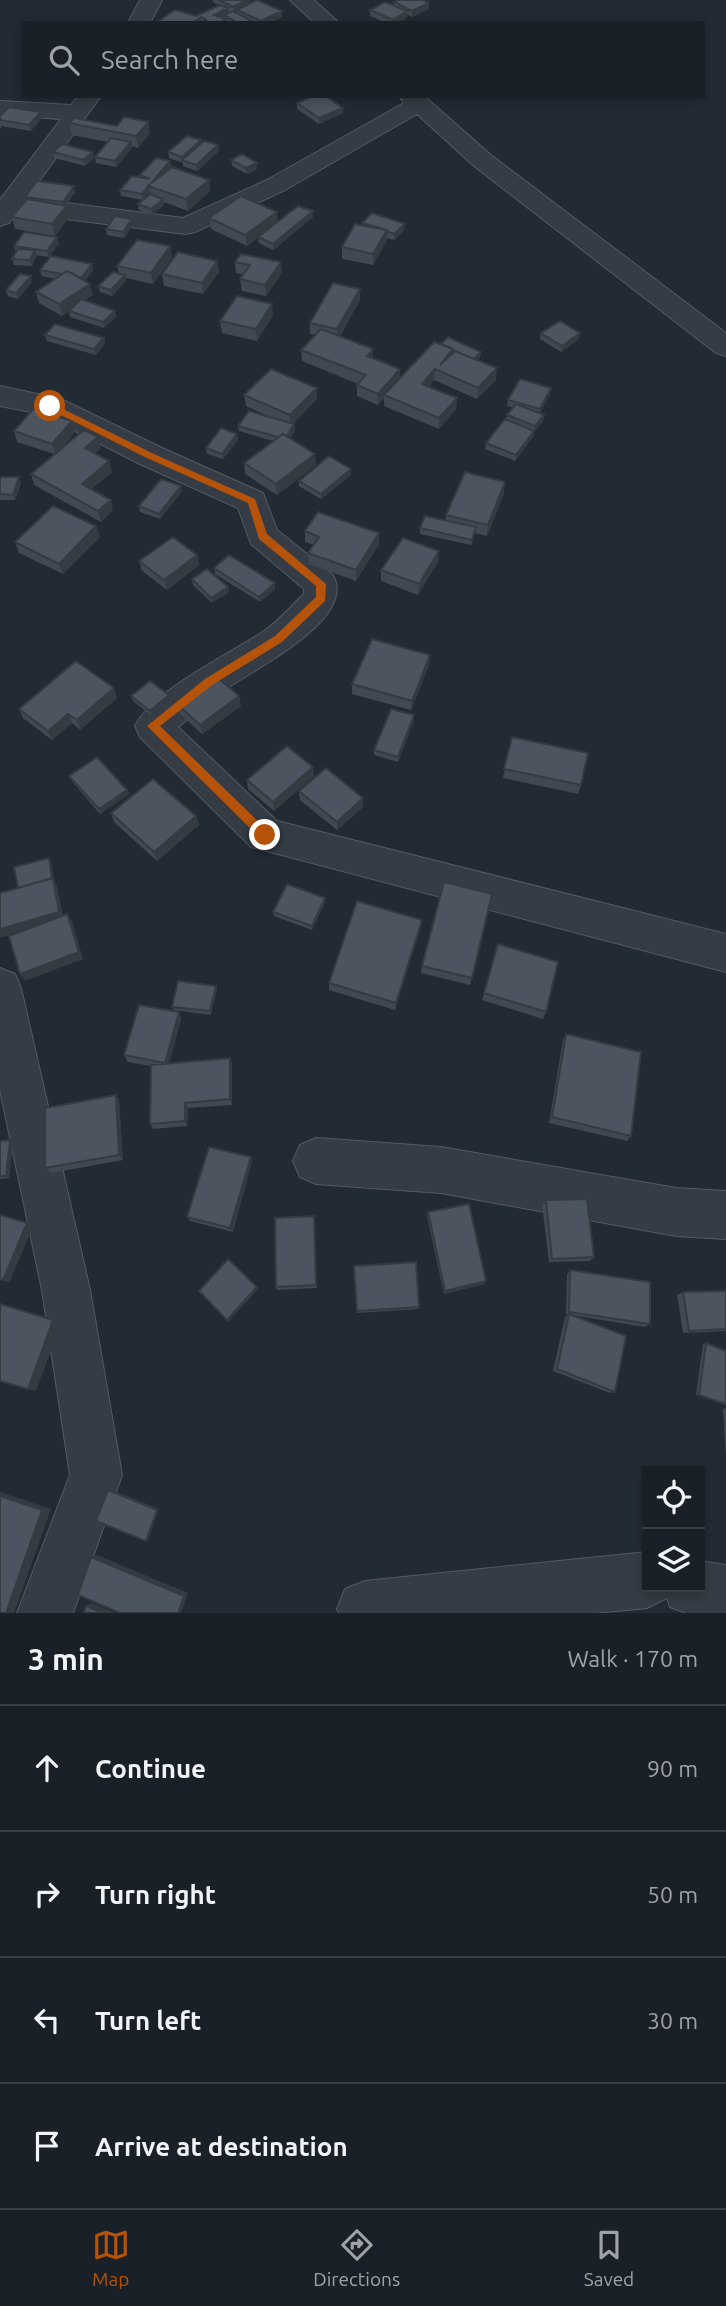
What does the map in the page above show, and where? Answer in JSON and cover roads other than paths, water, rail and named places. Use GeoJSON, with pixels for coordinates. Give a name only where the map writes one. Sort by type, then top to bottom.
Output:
{"type":"FeatureCollection","features":[{"type":"Feature","properties":{"kind":"street"},"geometry":{"type":"LineString","coordinates":[[140,21],[151,0]]}},
{"type":"Feature","properties":{"kind":"street"},"geometry":{"type":"LineString","coordinates":[[301,0],[326,21]]}},
{"type":"Feature","properties":{"kind":"street"},"geometry":{"type":"LineString","coordinates":[[5,211],[186,226],[276,185],[414,100],[483,161],[726,347]]}},
{"type":"Feature","properties":{"kind":"street"},"geometry":{"type":"LineString","coordinates":[[5,211],[84,105]]}},
{"type":"Feature","properties":{"kind":"street"},"geometry":{"type":"LineString","coordinates":[[0,108],[84,105]]}},
{"type":"Feature","properties":{"kind":"street"},"geometry":{"type":"LineString","coordinates":[[0,396],[50,406],[150,456],[252,501],[263,536],[321,584],[321,598],[279,639],[208,682],[152,726],[265,835],[726,953]]}},
{"type":"Feature","properties":{"kind":"street"},"geometry":{"type":"LineString","coordinates":[[0,988],[66,1290],[96,1475],[45,1613]]}},
{"type":"Feature","properties":{"kind":"street"},"geometry":{"type":"LineString","coordinates":[[316,1161],[441,1170],[676,1212],[726,1215]]}},
{"type":"Feature","properties":{"kind":"street"},"geometry":{"type":"LineString","coordinates":[[365,1609],[642,1581]]}},
{"type":"Feature","properties":{"kind":"street"},"geometry":{"type":"LineString","coordinates":[[705,1590],[726,1593]]}}]}
